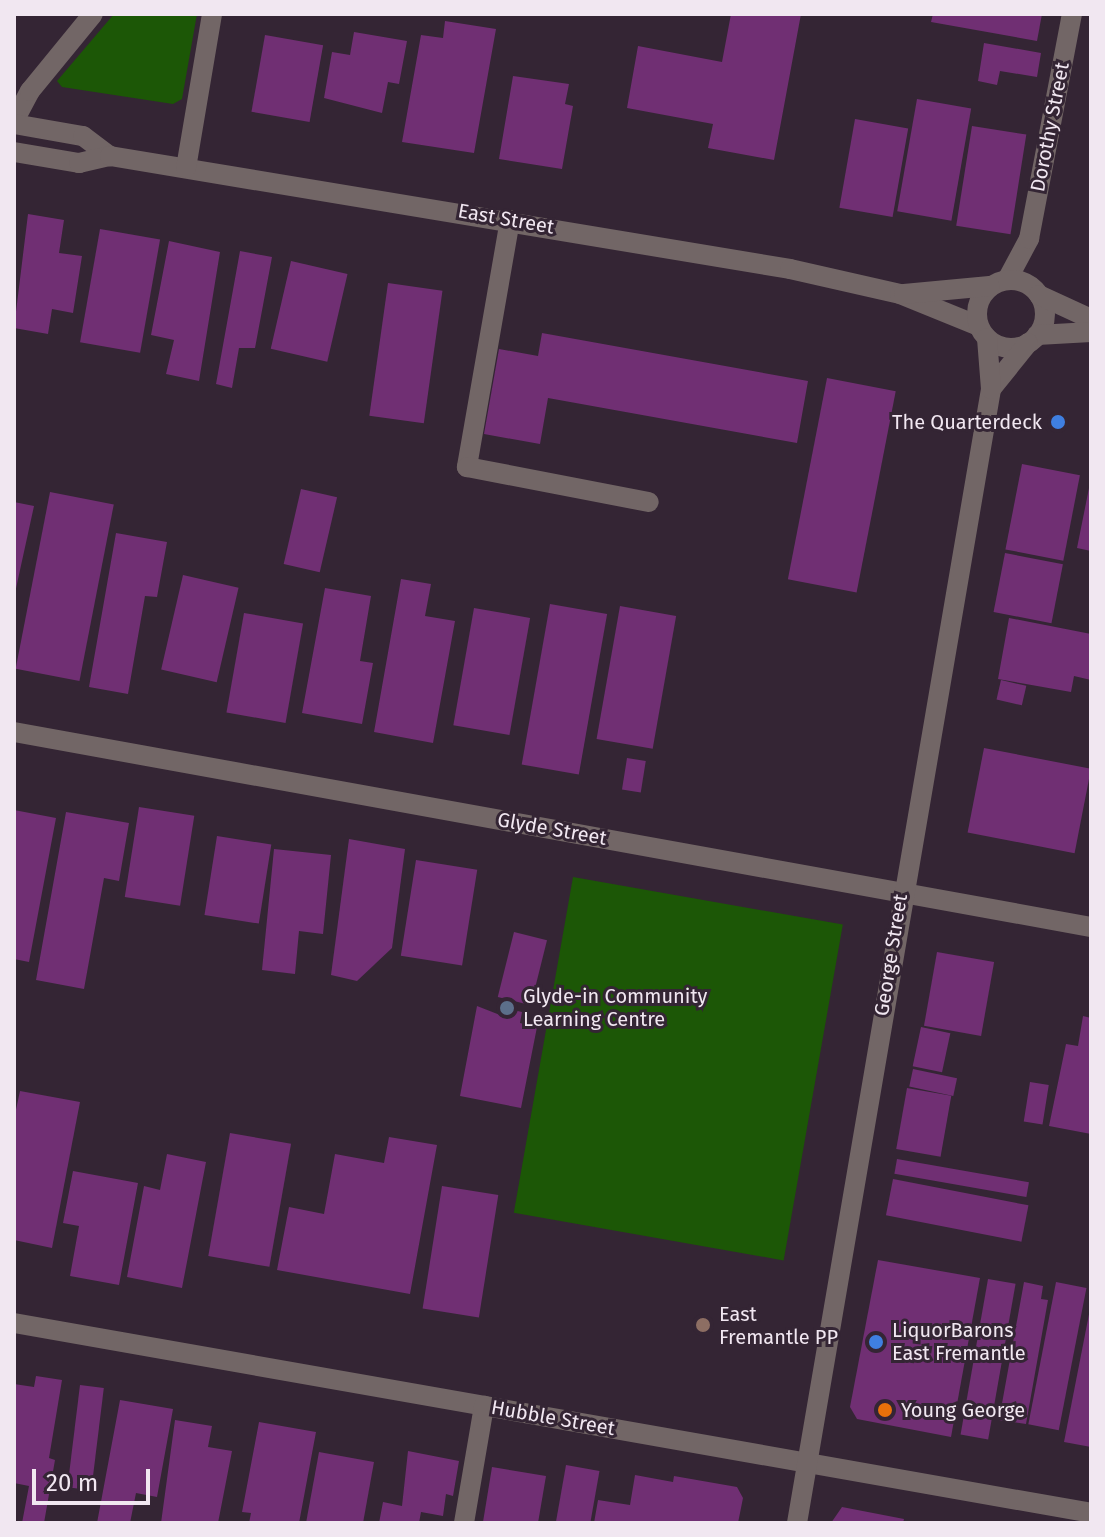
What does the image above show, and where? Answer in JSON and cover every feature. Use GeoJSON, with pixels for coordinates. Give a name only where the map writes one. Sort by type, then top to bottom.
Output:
{"type":"FeatureCollection","features":[{"type":"Feature","properties":{"kind":"street"},"geometry":{"type":"LineString","coordinates":[[14,122],[30,91],[93,14]]}},
{"type":"Feature","properties":{"kind":"street"},"geometry":{"type":"LineString","coordinates":[[186,168],[212,14]]}},
{"type":"Feature","properties":{"kind":"street","name":"Dorothy Street"},"geometry":{"type":"LineString","coordinates":[[1037,293],[1029,239],[1072,14]]}},
{"type":"Feature","properties":{"kind":"street","name":"East Street"},"geometry":{"type":"LineString","coordinates":[[14,122],[83,136],[110,156]]}},
{"type":"Feature","properties":{"kind":"street","name":"East Street"},"geometry":{"type":"LineString","coordinates":[[14,152],[79,163],[110,156],[510,220],[790,269],[900,294],[983,332]]}},
{"type":"Feature","properties":{"kind":"street"},"geometry":{"type":"LineString","coordinates":[[510,220],[467,467],[649,502]]}},
{"type":"Feature","properties":{"kind":"street","name":"Dorothy Street"},"geometry":{"type":"LineString","coordinates":[[998,283],[1029,239]]}},
{"type":"Feature","properties":{"kind":"street"},"geometry":{"type":"LineString","coordinates":[[1091,319],[1037,293],[998,283],[978,304],[983,332],[1007,348],[1032,339],[1091,332]]}},
{"type":"Feature","properties":{"kind":"street","name":"East Street"},"geometry":{"type":"LineString","coordinates":[[900,294],[998,283]]}},
{"type":"Feature","properties":{"kind":"street"},"geometry":{"type":"LineString","coordinates":[[1032,339],[1044,320],[1037,293]]}},
{"type":"Feature","properties":{"kind":"street","name":"George Street"},"geometry":{"type":"LineString","coordinates":[[797,1523],[901,890],[991,389],[983,332]]}},
{"type":"Feature","properties":{"kind":"street","name":"George Street"},"geometry":{"type":"LineString","coordinates":[[991,389],[1032,339]]}},
{"type":"Feature","properties":{"kind":"street","name":"Glyde Street"},"geometry":{"type":"LineString","coordinates":[[14,732],[901,890],[1091,927]]}},
{"type":"Feature","properties":{"kind":"street","name":"Hubble Street"},"geometry":{"type":"LineString","coordinates":[[14,1323],[1091,1513]]}},
{"type":"Feature","properties":{"kind":"street"},"geometry":{"type":"LineString","coordinates":[[464,1523],[484,1406]]}},
{"type":"Feature","properties":{"kind":"green space"},"geometry":{"type":"Polygon","coordinates":[[[114,14],[197,14],[182,99],[173,104],[62,87],[57,81],[114,14]]]}},
{"type":"Feature","properties":{"kind":"green space"},"geometry":{"type":"Polygon","coordinates":[[[573,877],[843,925],[784,1260],[514,1213],[573,877]]]}},
{"type":"Feature","properties":{"kind":"building"},"geometry":{"type":"Polygon","coordinates":[[[731,14],[801,14],[774,160],[708,148],[713,124],[627,108],[638,46],[722,62],[731,14]]]}},
{"type":"Feature","properties":{"kind":"building"},"geometry":{"type":"Polygon","coordinates":[[[933,14],[1042,14],[1037,41],[931,22],[933,14]]]}},
{"type":"Feature","properties":{"kind":"building"},"geometry":{"type":"Polygon","coordinates":[[[445,21],[496,29],[474,153],[402,142],[421,35],[443,38],[445,21]]]}},
{"type":"Feature","properties":{"kind":"building"},"geometry":{"type":"Polygon","coordinates":[[[354,32],[407,41],[399,84],[388,82],[382,113],[324,98],[332,52],[350,55],[354,32]]]}},
{"type":"Feature","properties":{"kind":"building"},"geometry":{"type":"Polygon","coordinates":[[[265,35],[323,45],[310,122],[251,112],[265,35]]]}},
{"type":"Feature","properties":{"kind":"building"},"geometry":{"type":"Polygon","coordinates":[[[984,43],[1041,53],[1037,77],[1000,71],[997,85],[978,81],[984,43]]]}},
{"type":"Feature","properties":{"kind":"building"},"geometry":{"type":"Polygon","coordinates":[[[513,76],[569,84],[565,104],[573,106],[562,169],[499,159],[513,76]]]}},
{"type":"Feature","properties":{"kind":"building"},"geometry":{"type":"Polygon","coordinates":[[[917,99],[971,109],[951,221],[897,211],[917,99]]]}},
{"type":"Feature","properties":{"kind":"building"},"geometry":{"type":"Polygon","coordinates":[[[855,119],[908,128],[893,217],[839,208],[855,119]]]}},
{"type":"Feature","properties":{"kind":"building"},"geometry":{"type":"Polygon","coordinates":[[[972,126],[1026,135],[1011,234],[956,226],[972,126]]]}},
{"type":"Feature","properties":{"kind":"building"},"geometry":{"type":"Polygon","coordinates":[[[28,214],[64,220],[59,253],[82,256],[73,313],[52,309],[48,334],[14,328],[28,214]]]}},
{"type":"Feature","properties":{"kind":"building"},"geometry":{"type":"Polygon","coordinates":[[[100,229],[160,240],[140,353],[80,342],[100,229]]]}},
{"type":"Feature","properties":{"kind":"building"},"geometry":{"type":"Polygon","coordinates":[[[169,241],[220,252],[199,381],[166,374],[174,340],[151,335],[169,241]]]}},
{"type":"Feature","properties":{"kind":"building"},"geometry":{"type":"Polygon","coordinates":[[[240,251],[272,257],[255,348],[239,348],[232,388],[216,384],[240,251]]]}},
{"type":"Feature","properties":{"kind":"building"},"geometry":{"type":"Polygon","coordinates":[[[291,261],[348,274],[327,362],[271,349],[291,261]]]}},
{"type":"Feature","properties":{"kind":"building"},"geometry":{"type":"Polygon","coordinates":[[[388,283],[442,291],[424,423],[369,416],[388,283]]]}},
{"type":"Feature","properties":{"kind":"building"},"geometry":{"type":"Polygon","coordinates":[[[542,333],[808,381],[797,443],[548,398],[540,444],[484,434],[499,349],[538,356],[542,333]]]}},
{"type":"Feature","properties":{"kind":"building"},"geometry":{"type":"Polygon","coordinates":[[[827,378],[896,391],[857,593],[788,579],[827,378]]]}},
{"type":"Feature","properties":{"kind":"building"},"geometry":{"type":"Polygon","coordinates":[[[1022,464],[1080,475],[1063,561],[1005,549],[1022,464]]]}},
{"type":"Feature","properties":{"kind":"building"},"geometry":{"type":"Polygon","coordinates":[[[1091,483],[1091,551],[1077,548],[1091,483]]]}},
{"type":"Feature","properties":{"kind":"building"},"geometry":{"type":"Polygon","coordinates":[[[301,489],[337,497],[320,572],[284,564],[301,489]]]}},
{"type":"Feature","properties":{"kind":"building"},"geometry":{"type":"Polygon","coordinates":[[[50,492],[114,504],[79,681],[16,669],[50,492]]]}},
{"type":"Feature","properties":{"kind":"building"},"geometry":{"type":"Polygon","coordinates":[[[14,502],[34,506],[15,593],[14,593],[14,502]]]}},
{"type":"Feature","properties":{"kind":"building"},"geometry":{"type":"Polygon","coordinates":[[[116,533],[167,542],[157,597],[145,596],[128,694],[89,687],[116,533]]]}},
{"type":"Feature","properties":{"kind":"building"},"geometry":{"type":"Polygon","coordinates":[[[1005,553],[1063,564],[1051,623],[994,612],[1005,553]]]}},
{"type":"Feature","properties":{"kind":"building"},"geometry":{"type":"Polygon","coordinates":[[[183,575],[239,588],[217,682],[161,670],[183,575]]]}},
{"type":"Feature","properties":{"kind":"building"},"geometry":{"type":"Polygon","coordinates":[[[401,579],[431,584],[425,616],[455,621],[433,743],[374,732],[401,579]]]}},
{"type":"Feature","properties":{"kind":"building"},"geometry":{"type":"Polygon","coordinates":[[[325,588],[371,596],[360,661],[373,663],[362,724],[302,713],[325,588]]]}},
{"type":"Feature","properties":{"kind":"building"},"geometry":{"type":"Polygon","coordinates":[[[550,604],[607,614],[579,775],[522,765],[550,604]]]}},
{"type":"Feature","properties":{"kind":"building"},"geometry":{"type":"Polygon","coordinates":[[[620,606],[676,616],[653,749],[597,739],[620,606]]]}},
{"type":"Feature","properties":{"kind":"building"},"geometry":{"type":"Polygon","coordinates":[[[474,608],[530,618],[509,735],[453,725],[474,608]]]}},
{"type":"Feature","properties":{"kind":"building"},"geometry":{"type":"Polygon","coordinates":[[[244,613],[303,623],[286,723],[226,712],[244,613]]]}},
{"type":"Feature","properties":{"kind":"building"},"geometry":{"type":"Polygon","coordinates":[[[1009,618],[1091,634],[1091,680],[1074,676],[1071,692],[998,679],[1009,618]]]}},
{"type":"Feature","properties":{"kind":"building"},"geometry":{"type":"Polygon","coordinates":[[[1001,680],[1026,686],[1022,705],[997,699],[1001,680]]]}},
{"type":"Feature","properties":{"kind":"building"},"geometry":{"type":"Polygon","coordinates":[[[984,748],[1091,769],[1075,853],[968,832],[984,748]]]}},
{"type":"Feature","properties":{"kind":"building"},"geometry":{"type":"Polygon","coordinates":[[[627,758],[646,761],[641,793],[622,790],[627,758]]]}},
{"type":"Feature","properties":{"kind":"building"},"geometry":{"type":"Polygon","coordinates":[[[139,807],[194,816],[180,906],[125,897],[139,807]]]}},
{"type":"Feature","properties":{"kind":"building"},"geometry":{"type":"Polygon","coordinates":[[[14,810],[56,818],[29,962],[14,959],[14,810]]]}},
{"type":"Feature","properties":{"kind":"building"},"geometry":{"type":"Polygon","coordinates":[[[66,812],[129,823],[119,881],[104,878],[84,989],[36,980],[66,812]]]}},
{"type":"Feature","properties":{"kind":"building"},"geometry":{"type":"Polygon","coordinates":[[[217,836],[271,845],[259,924],[204,915],[217,836]]]}},
{"type":"Feature","properties":{"kind":"building"},"geometry":{"type":"Polygon","coordinates":[[[349,839],[405,849],[392,948],[357,981],[331,975],[349,839]]]}},
{"type":"Feature","properties":{"kind":"building"},"geometry":{"type":"Polygon","coordinates":[[[274,849],[331,855],[323,934],[299,931],[295,974],[262,970],[274,849]]]}},
{"type":"Feature","properties":{"kind":"building"},"geometry":{"type":"Polygon","coordinates":[[[416,860],[477,870],[462,966],[401,956],[416,860]]]}},
{"type":"Feature","properties":{"kind":"building"},"geometry":{"type":"Polygon","coordinates":[[[514,932],[547,940],[531,1005],[498,997],[514,932]]]}},
{"type":"Feature","properties":{"kind":"building"},"geometry":{"type":"Polygon","coordinates":[[[937,952],[994,962],[981,1036],[924,1026],[937,952]]]}},
{"type":"Feature","properties":{"kind":"building"},"geometry":{"type":"Polygon","coordinates":[[[477,1006],[500,1015],[505,1008],[522,1012],[520,1023],[537,1027],[521,1108],[460,1096],[477,1006]]]}},
{"type":"Feature","properties":{"kind":"building"},"geometry":{"type":"Polygon","coordinates":[[[1083,1016],[1091,1018],[1091,1134],[1049,1126],[1066,1044],[1078,1046],[1083,1016]]]}},
{"type":"Feature","properties":{"kind":"building"},"geometry":{"type":"Polygon","coordinates":[[[921,1027],[950,1033],[942,1072],[913,1066],[921,1027]]]}},
{"type":"Feature","properties":{"kind":"building"},"geometry":{"type":"Polygon","coordinates":[[[913,1069],[957,1078],[953,1096],[909,1087],[913,1069]]]}},
{"type":"Feature","properties":{"kind":"building"},"geometry":{"type":"Polygon","coordinates":[[[1030,1082],[1049,1085],[1043,1124],[1024,1122],[1030,1082]]]}},
{"type":"Feature","properties":{"kind":"building"},"geometry":{"type":"Polygon","coordinates":[[[907,1088],[951,1096],[941,1157],[896,1149],[907,1088]]]}},
{"type":"Feature","properties":{"kind":"building"},"geometry":{"type":"Polygon","coordinates":[[[20,1091],[80,1102],[52,1248],[14,1240],[14,1119],[20,1091]]]}},
{"type":"Feature","properties":{"kind":"building"},"geometry":{"type":"Polygon","coordinates":[[[230,1133],[291,1144],[269,1267],[208,1256],[230,1133]]]}},
{"type":"Feature","properties":{"kind":"building"},"geometry":{"type":"Polygon","coordinates":[[[389,1137],[437,1145],[410,1294],[277,1270],[289,1207],[324,1214],[335,1154],[384,1163],[389,1137]]]}},
{"type":"Feature","properties":{"kind":"building"},"geometry":{"type":"Polygon","coordinates":[[[167,1154],[206,1162],[182,1288],[127,1277],[144,1186],[160,1190],[167,1154]]]}},
{"type":"Feature","properties":{"kind":"building"},"geometry":{"type":"Polygon","coordinates":[[[897,1159],[1029,1182],[1026,1197],[894,1174],[897,1159]]]}},
{"type":"Feature","properties":{"kind":"building"},"geometry":{"type":"Polygon","coordinates":[[[73,1171],[138,1183],[119,1285],[70,1276],[79,1226],[63,1223],[73,1171]]]}},
{"type":"Feature","properties":{"kind":"building"},"geometry":{"type":"Polygon","coordinates":[[[893,1179],[1028,1205],[1021,1242],[886,1215],[893,1179]]]}},
{"type":"Feature","properties":{"kind":"building"},"geometry":{"type":"Polygon","coordinates":[[[442,1186],[498,1195],[479,1317],[423,1308],[442,1186]]]}},
{"type":"Feature","properties":{"kind":"building"},"geometry":{"type":"Polygon","coordinates":[[[878,1260],[980,1278],[951,1437],[857,1419],[850,1407],[878,1260]]]}},
{"type":"Feature","properties":{"kind":"building"},"geometry":{"type":"Polygon","coordinates":[[[988,1279],[1016,1284],[988,1439],[961,1435],[988,1279]]]}},
{"type":"Feature","properties":{"kind":"building"},"geometry":{"type":"Polygon","coordinates":[[[1024,1282],[1043,1286],[1041,1299],[1048,1300],[1026,1424],[999,1420],[1024,1282]]]}},
{"type":"Feature","properties":{"kind":"building"},"geometry":{"type":"Polygon","coordinates":[[[1056,1282],[1086,1288],[1059,1430],[1028,1424],[1056,1282]]]}},
{"type":"Feature","properties":{"kind":"building"},"geometry":{"type":"Polygon","coordinates":[[[1091,1304],[1091,1447],[1064,1442],[1091,1304]]]}},
{"type":"Feature","properties":{"kind":"building"},"geometry":{"type":"Polygon","coordinates":[[[36,1376],[62,1380],[49,1458],[55,1460],[44,1523],[22,1523],[29,1486],[14,1483],[14,1384],[34,1387],[36,1376]]]}},
{"type":"Feature","properties":{"kind":"building"},"geometry":{"type":"Polygon","coordinates":[[[80,1385],[104,1388],[91,1490],[67,1487],[80,1385]]]}},
{"type":"Feature","properties":{"kind":"building"},"geometry":{"type":"Polygon","coordinates":[[[120,1400],[173,1409],[157,1497],[136,1493],[130,1523],[97,1523],[120,1400]]]}},
{"type":"Feature","properties":{"kind":"building"},"geometry":{"type":"Polygon","coordinates":[[[175,1420],[212,1426],[208,1447],[232,1451],[218,1523],[161,1523],[175,1420]]]}},
{"type":"Feature","properties":{"kind":"building"},"geometry":{"type":"Polygon","coordinates":[[[259,1422],[316,1432],[299,1523],[249,1523],[251,1513],[242,1512],[259,1422]]]}},
{"type":"Feature","properties":{"kind":"building"},"geometry":{"type":"Polygon","coordinates":[[[408,1451],[459,1461],[453,1496],[446,1494],[443,1516],[421,1512],[419,1523],[379,1523],[383,1502],[402,1506],[408,1451]]]}},
{"type":"Feature","properties":{"kind":"building"},"geometry":{"type":"Polygon","coordinates":[[[319,1452],[374,1462],[363,1523],[306,1523],[319,1452]]]}},
{"type":"Feature","properties":{"kind":"building"},"geometry":{"type":"Polygon","coordinates":[[[566,1465],[599,1471],[590,1523],[556,1523],[566,1465]]]}},
{"type":"Feature","properties":{"kind":"building"},"geometry":{"type":"Polygon","coordinates":[[[492,1467],[546,1476],[538,1523],[483,1522],[492,1467]]]}},
{"type":"Feature","properties":{"kind":"building"},"geometry":{"type":"Polygon","coordinates":[[[635,1475],[673,1482],[674,1476],[737,1487],[743,1498],[738,1523],[594,1523],[598,1500],[630,1505],[635,1475]]]}},
{"type":"Feature","properties":{"kind":"building"},"geometry":{"type":"Polygon","coordinates":[[[842,1507],[904,1519],[903,1523],[831,1523],[842,1507]]]}},
{"type":"Feature","properties":{"kind":"place","name":"The Quarterdeck"},"geometry":{"type":"Point","coordinates":[1058,422]}},
{"type":"Feature","properties":{"kind":"place","name":"Glyde-in Community Learning Centre"},"geometry":{"type":"Point","coordinates":[507,1008]}},
{"type":"Feature","properties":{"kind":"place","name":"East Fremantle PP"},"geometry":{"type":"Point","coordinates":[703,1325]}},
{"type":"Feature","properties":{"kind":"place","name":"LiquorBarons East Fremantle"},"geometry":{"type":"Point","coordinates":[876,1342]}},
{"type":"Feature","properties":{"kind":"place","name":"Young George"},"geometry":{"type":"Point","coordinates":[885,1410]}}]}
